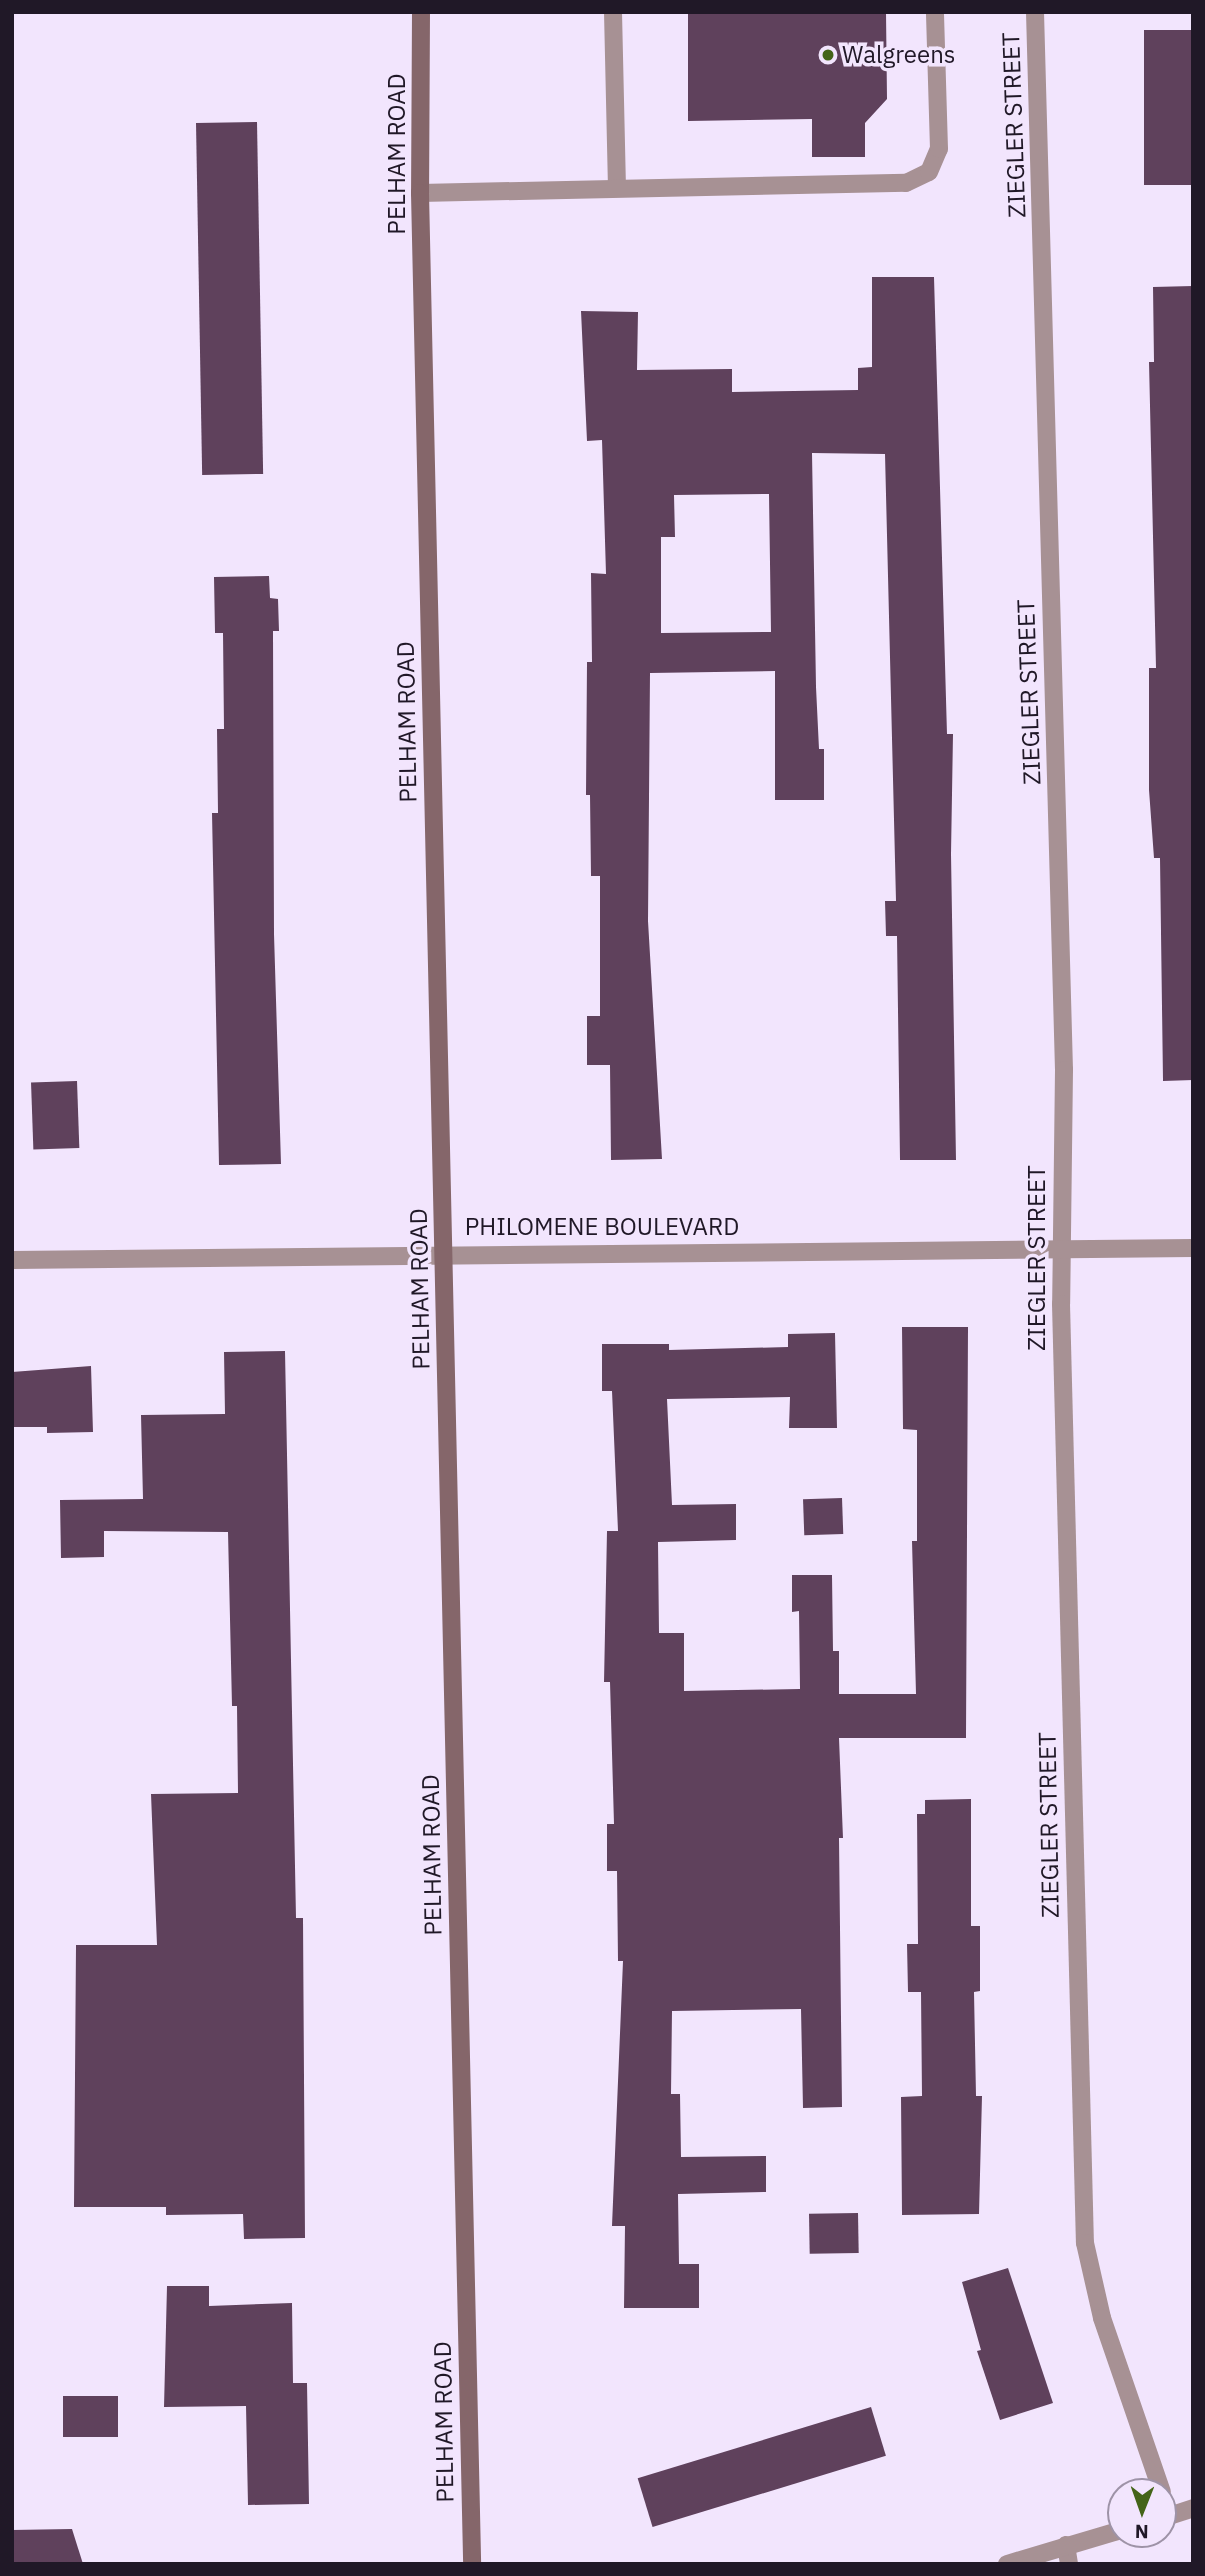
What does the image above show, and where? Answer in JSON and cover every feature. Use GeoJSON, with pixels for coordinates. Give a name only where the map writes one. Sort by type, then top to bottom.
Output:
{"type":"FeatureCollection","features":[{"type":"Feature","properties":{"kind":"main road","name":"PELHAM ROAD"},"geometry":{"type":"LineString","coordinates":[[421,12],[420,192],[472,2564]]}},
{"type":"Feature","properties":{"kind":"street"},"geometry":{"type":"LineString","coordinates":[[613,12],[617,188]]}},
{"type":"Feature","properties":{"kind":"street"},"geometry":{"type":"LineString","coordinates":[[420,192],[906,183],[929,172],[939,149],[935,12]]}},
{"type":"Feature","properties":{"kind":"street","name":"ZIEGLER STREET"},"geometry":{"type":"LineString","coordinates":[[1035,12],[1064,1069],[1061,1251],[1085,2243],[1102,2318],[1157,2478]]}},
{"type":"Feature","properties":{"kind":"street","name":"PHILOMENE BOULEVARD"},"geometry":{"type":"LineString","coordinates":[[12,1259],[444,1252],[1061,1251],[1193,1248]]}},
{"type":"Feature","properties":{"kind":"street"},"geometry":{"type":"LineString","coordinates":[[1007,2564],[1107,2534]]}},
{"type":"Feature","properties":{"kind":"street"},"geometry":{"type":"LineString","coordinates":[[1066,2545],[1069,2564]]}},
{"type":"Feature","properties":{"kind":"building","name":"Walgreens"},"geometry":{"type":"Polygon","coordinates":[[[688,12],[886,12],[887,99],[865,123],[865,157],[812,157],[812,119],[688,121],[688,12]]]}},
{"type":"Feature","properties":{"kind":"building"},"geometry":{"type":"Polygon","coordinates":[[[1144,30],[1193,30],[1193,185],[1144,185],[1144,30]]]}},
{"type":"Feature","properties":{"kind":"building"},"geometry":{"type":"Polygon","coordinates":[[[257,122],[263,474],[202,475],[196,123],[257,122]]]}},
{"type":"Feature","properties":{"kind":"building"},"geometry":{"type":"Polygon","coordinates":[[[872,277],[934,277],[947,734],[953,734],[951,854],[956,1160],[900,1160],[897,936],[886,936],[885,901],[896,901],[885,454],[812,453],[816,687],[819,749],[824,749],[824,800],[775,800],[775,671],[650,673],[648,921],[662,1159],[611,1160],[610,1065],[587,1065],[587,1016],[600,1016],[600,876],[591,876],[590,795],[586,795],[587,662],[592,662],[591,573],[606,574],[602,440],[587,441],[581,311],[638,312],[637,370],[732,369],[732,392],[858,390],[858,368],[872,367],[872,277]],[[769,494],[674,495],[675,537],[661,537],[661,633],[771,632],[769,494]]]}},
{"type":"Feature","properties":{"kind":"building"},"geometry":{"type":"Polygon","coordinates":[[[1193,286],[1193,1080],[1163,1081],[1160,858],[1154,858],[1149,790],[1149,668],[1156,668],[1149,362],[1154,362],[1153,287],[1193,286]]]}},
{"type":"Feature","properties":{"kind":"building"},"geometry":{"type":"Polygon","coordinates":[[[269,576],[270,598],[278,599],[279,631],[273,631],[274,934],[281,1164],[219,1165],[212,813],[218,813],[217,729],[224,729],[223,633],[215,633],[214,577],[269,576]]]}},
{"type":"Feature","properties":{"kind":"building"},"geometry":{"type":"Polygon","coordinates":[[[77,1081],[79,1148],[33,1150],[31,1083],[77,1081]]]}},
{"type":"Feature","properties":{"kind":"building"},"geometry":{"type":"Polygon","coordinates":[[[902,1327],[968,1327],[966,1738],[839,1738],[843,1838],[839,1838],[842,2107],[803,2108],[801,2009],[672,2011],[671,2094],[680,2094],[681,2157],[766,2156],[766,2192],[678,2194],[679,2264],[699,2264],[699,2308],[624,2308],[625,2226],[612,2226],[623,1961],[618,1961],[617,1871],[607,1871],[607,1824],[614,1824],[610,1682],[604,1682],[607,1531],[618,1531],[612,1391],[602,1391],[602,1344],[669,1344],[669,1350],[788,1347],[788,1334],[835,1333],[837,1428],[789,1428],[790,1397],[667,1399],[672,1505],[736,1504],[736,1540],[658,1542],[659,1633],[684,1633],[684,1691],[800,1689],[799,1611],[792,1612],[792,1575],[832,1575],[833,1651],[839,1651],[839,1694],[916,1694],[912,1541],[917,1541],[917,1430],[903,1429],[902,1327]]]}},
{"type":"Feature","properties":{"kind":"building"},"geometry":{"type":"Polygon","coordinates":[[[285,1351],[296,1918],[303,1918],[305,2238],[244,2239],[243,2214],[166,2215],[166,2207],[74,2207],[76,1945],[157,1945],[151,1794],[238,1793],[237,1706],[232,1706],[228,1532],[104,1531],[104,1557],[61,1558],[60,1500],[143,1499],[141,1415],[225,1414],[224,1352],[285,1351]]]}},
{"type":"Feature","properties":{"kind":"building"},"geometry":{"type":"Polygon","coordinates":[[[91,1366],[93,1432],[47,1433],[47,1427],[12,1427],[12,1372],[91,1366]]]}},
{"type":"Feature","properties":{"kind":"building"},"geometry":{"type":"Polygon","coordinates":[[[842,1498],[843,1534],[804,1535],[803,1499],[842,1498]]]}},
{"type":"Feature","properties":{"kind":"building"},"geometry":{"type":"Polygon","coordinates":[[[971,1799],[971,1926],[980,1926],[980,1991],[974,1992],[976,2096],[982,2096],[979,2214],[902,2215],[901,2097],[922,2096],[921,1992],[908,1992],[907,1944],[918,1944],[917,1814],[925,1814],[925,1800],[971,1799]]]}},
{"type":"Feature","properties":{"kind":"building"},"geometry":{"type":"Polygon","coordinates":[[[858,2213],[859,2253],[810,2254],[809,2214],[858,2213]]]}},
{"type":"Feature","properties":{"kind":"building"},"geometry":{"type":"Polygon","coordinates":[[[1008,2268],[1053,2403],[1000,2420],[977,2351],[981,2350],[962,2282],[1008,2268]]]}},
{"type":"Feature","properties":{"kind":"building"},"geometry":{"type":"Polygon","coordinates":[[[167,2286],[209,2286],[209,2306],[292,2303],[293,2383],[307,2383],[309,2504],[248,2505],[246,2406],[164,2407],[167,2286]]]}},
{"type":"Feature","properties":{"kind":"building"},"geometry":{"type":"Polygon","coordinates":[[[63,2396],[118,2396],[118,2437],[63,2437],[63,2396]]]}},
{"type":"Feature","properties":{"kind":"building"},"geometry":{"type":"Polygon","coordinates":[[[871,2407],[886,2456],[653,2527],[638,2478],[871,2407]]]}},
{"type":"Feature","properties":{"kind":"building"},"geometry":{"type":"Polygon","coordinates":[[[72,2529],[83,2564],[12,2564],[12,2530],[72,2529]]]}},
{"type":"Feature","properties":{"kind":"place","name":"Walgreens"},"geometry":{"type":"Point","coordinates":[828,55]}}]}
